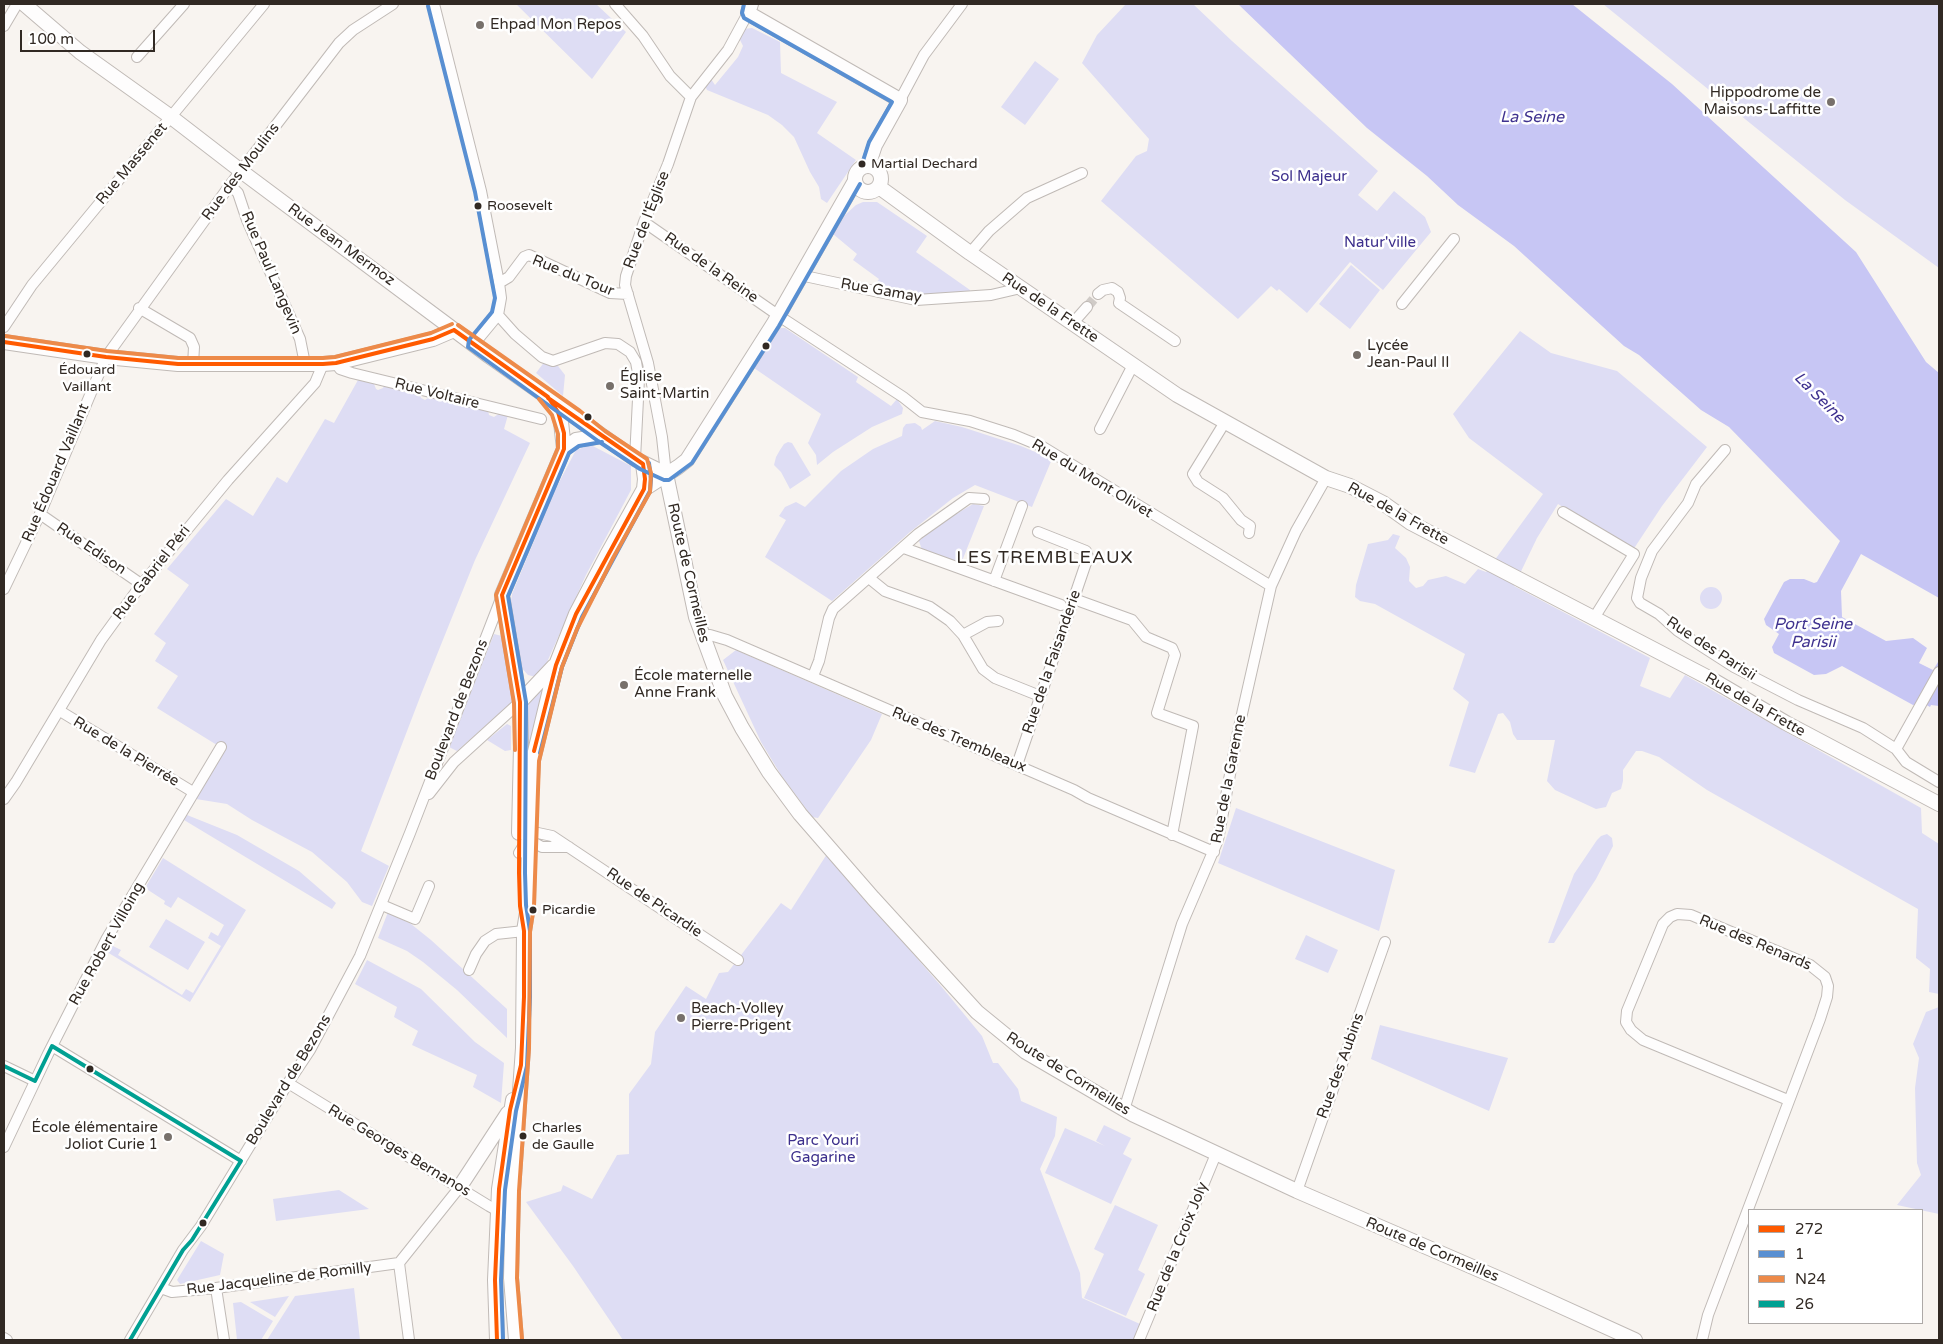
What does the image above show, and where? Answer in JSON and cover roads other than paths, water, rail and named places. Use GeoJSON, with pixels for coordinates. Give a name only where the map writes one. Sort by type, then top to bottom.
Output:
{"type":"FeatureCollection","features":[{"type":"Feature","properties":{"kind":"main road","name":"Rue Jean Mermoz"},"geometry":{"type":"LineString","coordinates":[[24,4],[80,52],[171,117],[454,330],[639,462],[666,474]]}},
{"type":"Feature","properties":{"kind":"main road"},"geometry":{"type":"LineString","coordinates":[[750,9],[900,100],[875,145],[868,166]]}},
{"type":"Feature","properties":{"kind":"main road"},"geometry":{"type":"LineString","coordinates":[[644,489],[687,460],[778,315],[838,212],[859,186],[857,172],[868,166],[873,166],[880,172],[882,180],[880,187],[872,192],[859,186]]}},
{"type":"Feature","properties":{"kind":"main road","name":"Rue de la Frette"},"geometry":{"type":"LineString","coordinates":[[880,187],[970,253],[1177,395],[1326,478],[1350,486],[1383,504],[1411,523],[1711,679],[1786,723],[1939,804]]}},
{"type":"Feature","properties":{"kind":"main road"},"geometry":{"type":"LineString","coordinates":[[330,364],[433,339],[454,330]]}},
{"type":"Feature","properties":{"kind":"main road","name":"Rue Voltaire"},"geometry":{"type":"LineString","coordinates":[[4,342],[106,356],[193,365],[330,364]]}},
{"type":"Feature","properties":{"kind":"main road","name":"Boulevard de Bezons"},"geometry":{"type":"LineString","coordinates":[[502,595],[564,449],[558,412],[548,397]]}},
{"type":"Feature","properties":{"kind":"main road"},"geometry":{"type":"LineString","coordinates":[[564,449],[576,440],[601,436]]}},
{"type":"Feature","properties":{"kind":"main road"},"geometry":{"type":"LineString","coordinates":[[524,830],[533,760],[556,665],[581,605],[644,489],[645,479],[639,462]]}},
{"type":"Feature","properties":{"kind":"main road","name":"Route de Cormeilles"},"geometry":{"type":"LineString","coordinates":[[666,474],[685,572],[702,636],[724,696],[769,772],[800,814],[873,898],[977,1012],[1034,1056],[1124,1110],[1297,1191],[1505,1281],[1634,1340]]}},
{"type":"Feature","properties":{"kind":"main road"},"geometry":{"type":"LineString","coordinates":[[502,595],[520,702],[524,855],[528,906],[524,930],[521,1066],[512,1212],[511,1278],[516,1340]]}},
{"type":"Feature","properties":{"kind":"main road"},"geometry":{"type":"LineString","coordinates":[[520,702],[556,665]]}},
{"type":"Feature","properties":{"kind":"main road"},"geometry":{"type":"LineString","coordinates":[[515,667],[524,680],[535,687]]}},
{"type":"Feature","properties":{"kind":"main road"},"geometry":{"type":"LineString","coordinates":[[497,1340],[495,1280],[500,1179],[510,1110],[521,1066]]}},
{"type":"Feature","properties":{"kind":"main road"},"geometry":{"type":"LineString","coordinates":[[459,1188],[510,1110]]}},
{"type":"Feature","properties":{"kind":"street"},"geometry":{"type":"LineString","coordinates":[[4,26],[17,4]]}},
{"type":"Feature","properties":{"kind":"street"},"geometry":{"type":"LineString","coordinates":[[137,57],[184,4]]}},
{"type":"Feature","properties":{"kind":"street","name":"Rue Massenet"},"geometry":{"type":"LineString","coordinates":[[4,327],[32,285],[264,4]]}},
{"type":"Feature","properties":{"kind":"street"},"geometry":{"type":"LineString","coordinates":[[373,4],[381,11]]}},
{"type":"Feature","properties":{"kind":"street","name":"Rue des Moulins"},"geometry":{"type":"LineString","coordinates":[[106,356],[230,185],[339,43],[353,30],[393,4]]}},
{"type":"Feature","properties":{"kind":"street"},"geometry":{"type":"LineString","coordinates":[[434,4],[481,191],[499,283],[498,315],[474,344]]}},
{"type":"Feature","properties":{"kind":"street"},"geometry":{"type":"LineString","coordinates":[[615,4],[643,36],[670,76],[691,97]]}},
{"type":"Feature","properties":{"kind":"street"},"geometry":{"type":"LineString","coordinates":[[900,100],[924,55],[962,4]]}},
{"type":"Feature","properties":{"kind":"street","name":"Rue de l'Église"},"geometry":{"type":"LineString","coordinates":[[666,474],[662,437],[648,363],[625,285],[626,276],[644,222],[668,164],[691,97],[728,50],[750,9]]}},
{"type":"Feature","properties":{"kind":"street"},"geometry":{"type":"LineString","coordinates":[[970,253],[990,231],[1027,198],[1082,173]]}},
{"type":"Feature","properties":{"kind":"street","name":"Rue Paul Langevin"},"geometry":{"type":"LineString","coordinates":[[230,185],[238,193],[247,220],[300,339],[305,364]]}},
{"type":"Feature","properties":{"kind":"street","name":"Rue de la Reine"},"geometry":{"type":"LineString","coordinates":[[644,222],[778,315]]}},
{"type":"Feature","properties":{"kind":"street"},"geometry":{"type":"LineString","coordinates":[[1402,304],[1454,239]]}},
{"type":"Feature","properties":{"kind":"street","name":"Rue du Tour"},"geometry":{"type":"LineString","coordinates":[[499,283],[508,277],[524,257],[529,255],[610,293],[628,294]]}},
{"type":"Feature","properties":{"kind":"street","name":"Rue Gamay"},"geometry":{"type":"LineString","coordinates":[[800,275],[916,300],[991,295],[1021,288]]}},
{"type":"Feature","properties":{"kind":"street"},"geometry":{"type":"LineString","coordinates":[[1098,294],[1103,290],[1112,288],[1118,292],[1119,303],[1175,341]]}},
{"type":"Feature","properties":{"kind":"street"},"geometry":{"type":"LineString","coordinates":[[1072,324],[1087,306]]}},
{"type":"Feature","properties":{"kind":"street"},"geometry":{"type":"LineString","coordinates":[[139,308],[190,338],[194,347],[193,365]]}},
{"type":"Feature","properties":{"kind":"street"},"geometry":{"type":"LineString","coordinates":[[498,315],[515,334],[542,357],[553,361],[605,343],[618,344],[630,352],[636,362],[639,379],[639,462]]}},
{"type":"Feature","properties":{"kind":"street","name":"Rue du Mont Olivet"},"geometry":{"type":"LineString","coordinates":[[778,315],[903,397],[922,412],[970,421],[1044,447],[1272,586]]}},
{"type":"Feature","properties":{"kind":"street","name":"Rue Édouard Vaillant"},"geometry":{"type":"LineString","coordinates":[[4,590],[40,514],[106,356]]}},
{"type":"Feature","properties":{"kind":"street","name":"Rue Voltaire"},"geometry":{"type":"LineString","coordinates":[[330,364],[352,373],[541,419]]}},
{"type":"Feature","properties":{"kind":"street","name":"Rue Gabriel Péri"},"geometry":{"type":"LineString","coordinates":[[4,799],[60,711],[101,640],[142,584],[228,480],[315,384],[330,364]]}},
{"type":"Feature","properties":{"kind":"street"},"geometry":{"type":"LineString","coordinates":[[1100,429],[1133,365]]}},
{"type":"Feature","properties":{"kind":"street"},"geometry":{"type":"LineString","coordinates":[[1225,422],[1193,474],[1198,482],[1224,498],[1241,520],[1250,526],[1249,533]]}},
{"type":"Feature","properties":{"kind":"street","name":"Rue des Parisii"},"geometry":{"type":"LineString","coordinates":[[1725,450],[1696,484],[1688,503],[1663,535],[1648,560],[1641,578],[1637,598],[1640,603],[1659,614],[1678,630],[1734,667],[1798,700],[1863,728],[1896,749],[1906,762],[1939,782]]}},
{"type":"Feature","properties":{"kind":"street","name":"Rue de la Garenne"},"geometry":{"type":"LineString","coordinates":[[1124,1110],[1182,924],[1218,840],[1237,736],[1272,586],[1296,531],[1326,478]]}},
{"type":"Feature","properties":{"kind":"street"},"geometry":{"type":"LineString","coordinates":[[812,676],[819,661],[829,618],[833,609],[918,534],[969,498],[984,499]]}},
{"type":"Feature","properties":{"kind":"street"},"geometry":{"type":"LineString","coordinates":[[994,581],[1022,506]]}},
{"type":"Feature","properties":{"kind":"street"},"geometry":{"type":"LineString","coordinates":[[1563,512],[1634,554],[1648,560]]}},
{"type":"Feature","properties":{"kind":"street","name":"Rue Edison"},"geometry":{"type":"LineString","coordinates":[[40,514],[142,584]]}},
{"type":"Feature","properties":{"kind":"street","name":"Rue de la Faisanderie"},"geometry":{"type":"LineString","coordinates":[[1017,765],[1088,557],[1086,551],[1038,532]]}},
{"type":"Feature","properties":{"kind":"street"},"geometry":{"type":"LineString","coordinates":[[904,548],[1061,605]]}},
{"type":"Feature","properties":{"kind":"street"},"geometry":{"type":"LineString","coordinates":[[1594,618],[1634,554]]}},
{"type":"Feature","properties":{"kind":"street"},"geometry":{"type":"LineString","coordinates":[[869,578],[885,591],[930,607],[950,621],[962,634],[983,669],[995,678],[1040,696]]}},
{"type":"Feature","properties":{"kind":"street","name":"Boulevard de Bezons"},"geometry":{"type":"LineString","coordinates":[[130,1340],[183,1250],[201,1226],[310,1050],[355,965],[382,905],[502,595]]}},
{"type":"Feature","properties":{"kind":"street"},"geometry":{"type":"LineString","coordinates":[[1074,599],[1132,620],[1146,638],[1172,648],[1175,655],[1157,713],[1193,726],[1172,835]]}},
{"type":"Feature","properties":{"kind":"street"},"geometry":{"type":"LineString","coordinates":[[962,634],[987,622],[998,621]]}},
{"type":"Feature","properties":{"kind":"street","name":"Rue des Trembleaux"},"geometry":{"type":"LineString","coordinates":[[702,636],[710,635],[727,640],[1214,852]]}},
{"type":"Feature","properties":{"kind":"street"},"geometry":{"type":"LineString","coordinates":[[1896,749],[1939,672]]}},
{"type":"Feature","properties":{"kind":"street","name":"Boulevard de Bezons"},"geometry":{"type":"LineString","coordinates":[[410,834],[430,791],[454,762],[520,702]]}},
{"type":"Feature","properties":{"kind":"street","name":"Rue de la Pierrée"},"geometry":{"type":"LineString","coordinates":[[60,711],[193,792]]}},
{"type":"Feature","properties":{"kind":"street","name":"Rue Robert Villoing"},"geometry":{"type":"LineString","coordinates":[[4,1147],[52,1046],[107,938],[221,747]]}},
{"type":"Feature","properties":{"kind":"street"},"geometry":{"type":"LineString","coordinates":[[524,830],[542,847]]}},
{"type":"Feature","properties":{"kind":"street","name":"Rue de Picardie"},"geometry":{"type":"LineString","coordinates":[[524,830],[552,836],[738,960]]}},
{"type":"Feature","properties":{"kind":"street"},"geometry":{"type":"LineString","coordinates":[[524,855],[542,847],[569,847]]}},
{"type":"Feature","properties":{"kind":"street"},"geometry":{"type":"LineString","coordinates":[[382,905],[415,919],[429,886]]}},
{"type":"Feature","properties":{"kind":"street","name":"Rue des Renards"},"geometry":{"type":"LineString","coordinates":[[1702,1340],[1708,1315],[1827,997],[1828,986],[1825,977],[1810,965],[1691,915],[1677,914],[1670,917],[1663,924],[1627,1011],[1626,1022],[1631,1030],[1642,1040],[1788,1100]]}},
{"type":"Feature","properties":{"kind":"street"},"geometry":{"type":"LineString","coordinates":[[469,970],[476,954],[486,941],[496,934],[524,930]]}},
{"type":"Feature","properties":{"kind":"street","name":"Rue des Aubins"},"geometry":{"type":"LineString","coordinates":[[1297,1191],[1385,942]]}},
{"type":"Feature","properties":{"kind":"street"},"geometry":{"type":"LineString","coordinates":[[52,1046],[240,1161]]}},
{"type":"Feature","properties":{"kind":"street"},"geometry":{"type":"LineString","coordinates":[[4,1066],[35,1081]]}},
{"type":"Feature","properties":{"kind":"street","name":"Rue Georges Bernanos"},"geometry":{"type":"LineString","coordinates":[[288,1083],[498,1211],[512,1212]]}},
{"type":"Feature","properties":{"kind":"street","name":"Rue de la Croix Joly"},"geometry":{"type":"LineString","coordinates":[[1139,1340],[1216,1154]]}},
{"type":"Feature","properties":{"kind":"street"},"geometry":{"type":"LineString","coordinates":[[409,1340],[399,1263],[459,1188]]}},
{"type":"Feature","properties":{"kind":"street","name":"Rue Jacqueline de Romilly"},"geometry":{"type":"LineString","coordinates":[[161,1288],[172,1292],[216,1288],[399,1263]]}},
{"type":"Feature","properties":{"kind":"street"},"geometry":{"type":"LineString","coordinates":[[216,1288],[224,1340]]}},
{"type":"Feature","properties":{"kind":"street","name":"Rue des Renards"},"geometry":{"type":"LineString","coordinates":[[1694,1340],[1708,1315]]}},
{"type":"Feature","properties":{"kind":"water","name":"La Seine"},"geometry":{"type":"Polygon","coordinates":[[[1238,4],[1572,4],[1672,84],[1856,252],[1926,362],[1939,373],[1939,598],[1861,554],[1841,591],[1842,617],[1886,641],[1913,638],[1927,648],[1919,663],[1933,670],[1939,663],[1939,706],[1931,705],[1930,707],[1923,703],[1913,705],[1842,666],[1826,674],[1814,675],[1774,653],[1772,647],[1779,634],[1766,625],[1764,619],[1784,582],[1790,579],[1804,579],[1814,583],[1817,582],[1840,541],[1729,427],[1701,410],[1639,355],[1624,346],[1514,246],[1458,205],[1427,176],[1367,128],[1238,4]]]}},
{"type":"Feature","properties":{"kind":"tunnel"},"geometry":{"type":"LineString","coordinates":[[1087,307],[1098,294]]}},
{"type":"Feature","properties":{"kind":"place","name":"Ehpad Mon Repos"},"geometry":{"type":"Point","coordinates":[480,25]}},
{"type":"Feature","properties":{"kind":"place","name":"Hippodrome de Maisons-Laffitte"},"geometry":{"type":"Point","coordinates":[1831,102]}},
{"type":"Feature","properties":{"kind":"place","name":"Martial Dechard"},"geometry":{"type":"Point","coordinates":[862,164]}},
{"type":"Feature","properties":{"kind":"place","name":"Roosevelt"},"geometry":{"type":"Point","coordinates":[478,206]}},
{"type":"Feature","properties":{"kind":"place","name":"Édouard Vaillant"},"geometry":{"type":"Point","coordinates":[87,354]}},
{"type":"Feature","properties":{"kind":"place","name":"Lycée Jean-Paul II"},"geometry":{"type":"Point","coordinates":[1357,355]}},
{"type":"Feature","properties":{"kind":"place","name":"Église Saint-Martin"},"geometry":{"type":"Point","coordinates":[610,386]}},
{"type":"Feature","properties":{"kind":"place","name":"École maternelle Anne Frank"},"geometry":{"type":"Point","coordinates":[624,685]}},
{"type":"Feature","properties":{"kind":"place","name":"Picardie"},"geometry":{"type":"Point","coordinates":[533,910]}},
{"type":"Feature","properties":{"kind":"place","name":"Beach-Volley Pierre-Prigent"},"geometry":{"type":"Point","coordinates":[681,1018]}},
{"type":"Feature","properties":{"kind":"place","name":"Charles de Gaulle"},"geometry":{"type":"Point","coordinates":[523,1136]}},
{"type":"Feature","properties":{"kind":"place","name":"École élémentaire Joliot Curie 1"},"geometry":{"type":"Point","coordinates":[168,1137]}},
{"type":"Feature","properties":{"kind":"district","name":"LES TREMBLEAUX"},"geometry":{"type":"Point","coordinates":[1045,558]}},
{"type":"Feature","properties":{"kind":"park label","name":"Sol Majeur"},"geometry":{"type":"Point","coordinates":[1309,177]}},
{"type":"Feature","properties":{"kind":"park label","name":"Natur'ville"},"geometry":{"type":"Point","coordinates":[1380,243]}},
{"type":"Feature","properties":{"kind":"park label","name":"Parc Youri Gagarine"},"geometry":{"type":"Point","coordinates":[823,1150]}},
{"type":"Feature","properties":{"kind":"water label","name":"Port Seine Parisii"},"geometry":{"type":"Point","coordinates":[1813,634]}}]}
